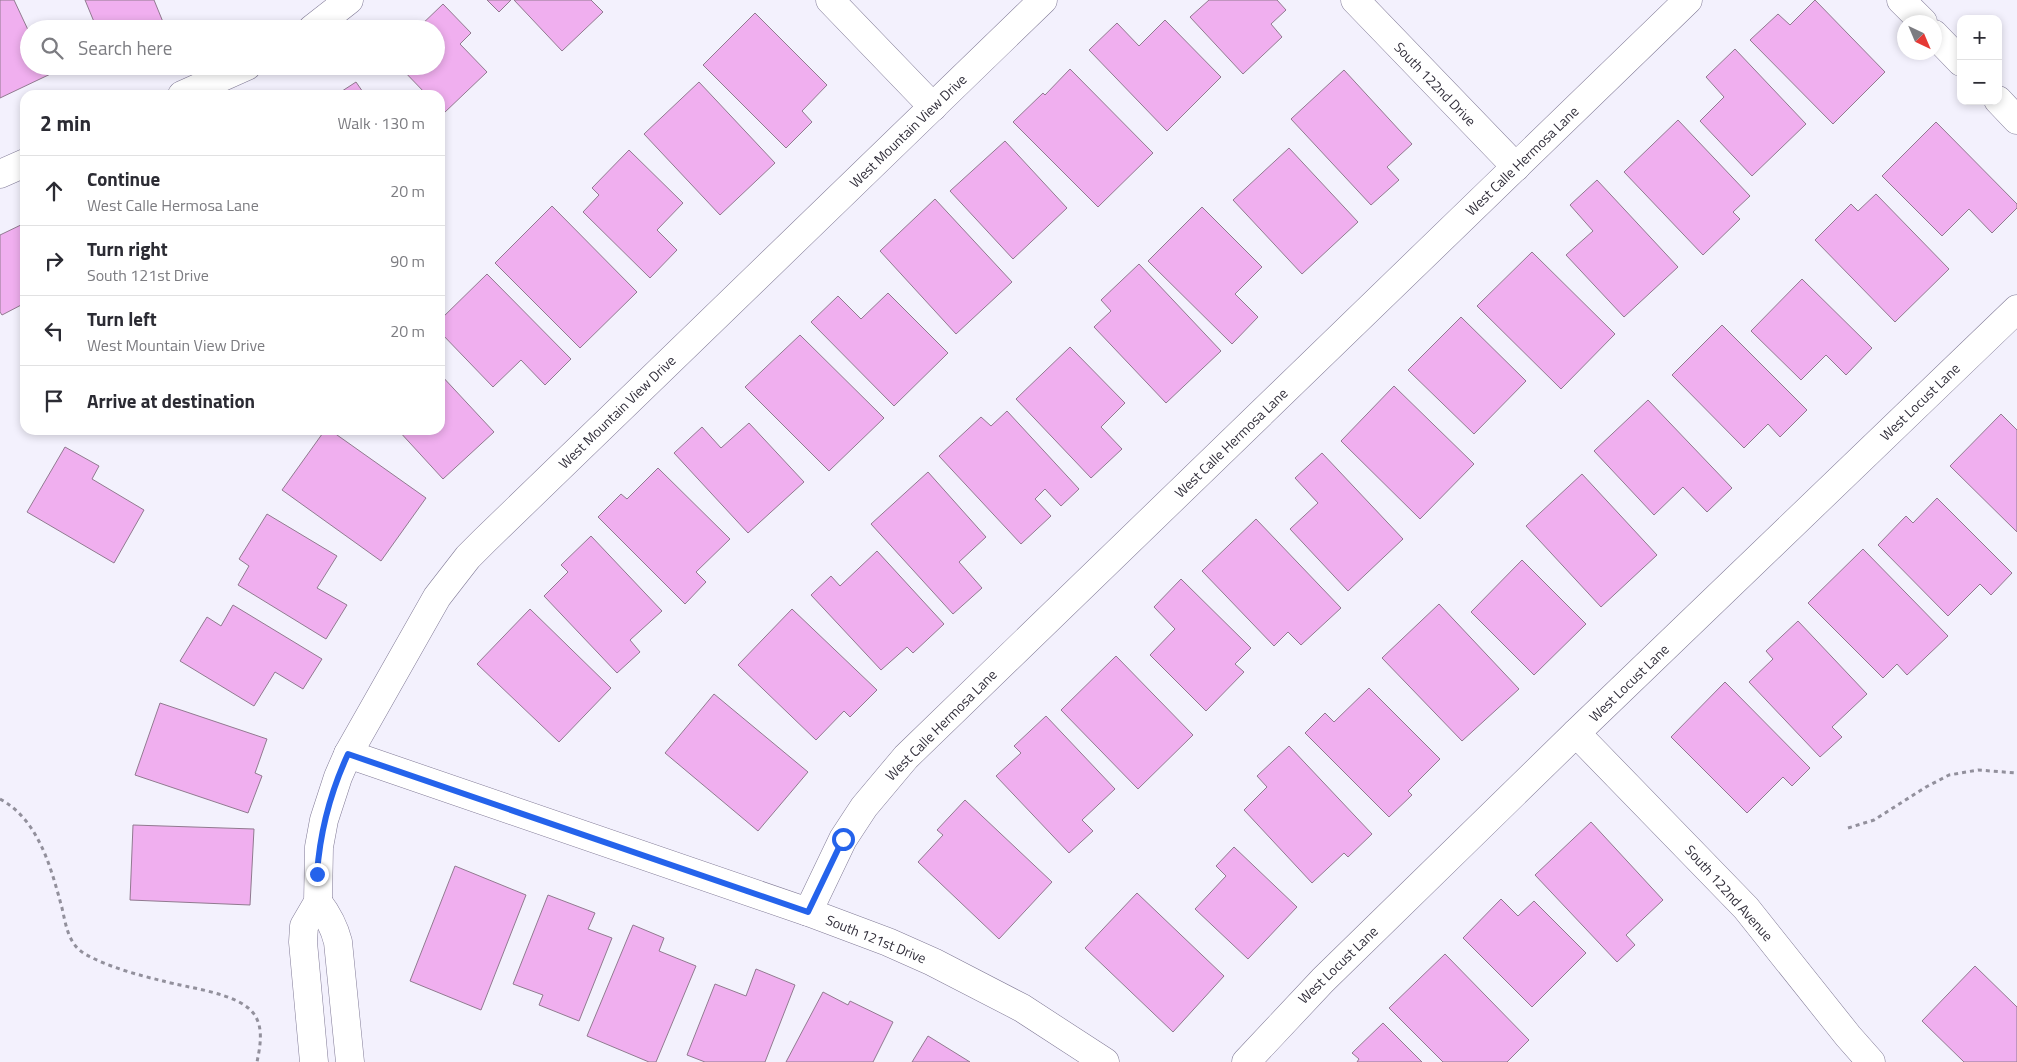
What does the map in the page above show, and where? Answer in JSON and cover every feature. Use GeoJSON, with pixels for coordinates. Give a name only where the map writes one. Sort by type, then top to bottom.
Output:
{"type":"FeatureCollection","features":[{"type":"Feature","properties":{"kind":"street"},"geometry":{"type":"LineString","coordinates":[[323,20],[349,0]]}},
{"type":"Feature","properties":{"kind":"street"},"geometry":{"type":"LineString","coordinates":[[830,0],[933,107]]}},
{"type":"Feature","properties":{"kind":"street","name":"West Mountain View Drive"},"geometry":{"type":"LineString","coordinates":[[314,1062],[303,942],[304,926],[318,902],[319,847],[324,820],[338,777],[348,754],[437,597],[468,557],[1043,0]]}},
{"type":"Feature","properties":{"kind":"street","name":"South 122nd Drive"},"geometry":{"type":"LineString","coordinates":[[1355,0],[1516,167]]}},
{"type":"Feature","properties":{"kind":"street","name":"West Calle Hermosa Lane"},"geometry":{"type":"LineString","coordinates":[[808,912],[843,839],[864,807],[906,757],[1688,0]]}},
{"type":"Feature","properties":{"kind":"street"},"geometry":{"type":"LineString","coordinates":[[1901,0],[1916,15]]}},
{"type":"Feature","properties":{"kind":"street"},"geometry":{"type":"LineString","coordinates":[[1942,42],[1959,60]]}},
{"type":"Feature","properties":{"kind":"street"},"geometry":{"type":"LineString","coordinates":[[193,90],[227,75]]}},
{"type":"Feature","properties":{"kind":"street"},"geometry":{"type":"LineString","coordinates":[[2002,104],[2017,120]]}},
{"type":"Feature","properties":{"kind":"street"},"geometry":{"type":"LineString","coordinates":[[0,174],[20,165]]}},
{"type":"Feature","properties":{"kind":"street","name":"West Locust Lane"},"geometry":{"type":"LineString","coordinates":[[1246,1062],[1294,1008],[1576,733],[2017,309]]}},
{"type":"Feature","properties":{"kind":"street","name":"South 122nd Avenue"},"geometry":{"type":"LineString","coordinates":[[1576,733],[1746,908],[1871,1062]]}},
{"type":"Feature","properties":{"kind":"street","name":"South 121st Drive"},"geometry":{"type":"LineString","coordinates":[[348,754],[808,912],[888,942],[981,986],[1052,1027],[1105,1062]]}},
{"type":"Feature","properties":{"kind":"street"},"geometry":{"type":"LineString","coordinates":[[318,902],[327,913],[335,928],[338,942],[350,1062]]}},
{"type":"Feature","properties":{"kind":"path"},"geometry":{"type":"LineString","coordinates":[[1848,828],[1874,820],[1926,787],[1949,775],[1978,770],[2017,772]]}},
{"type":"Feature","properties":{"kind":"path"},"geometry":{"type":"LineString","coordinates":[[0,799],[18,810],[35,834],[52,874],[69,934],[79,950],[100,961],[143,976],[226,997],[246,1006],[255,1014],[259,1024],[260,1045],[257,1062]]}},
{"type":"Feature","properties":{"kind":"building"},"geometry":{"type":"Polygon","coordinates":[[[0,0],[14,0],[23,20],[20,20],[20,75],[48,75],[0,98],[0,0]]]}},
{"type":"Feature","properties":{"kind":"building"},"geometry":{"type":"Polygon","coordinates":[[[85,0],[154,0],[162,20],[93,20],[85,0]]]}},
{"type":"Feature","properties":{"kind":"building"},"geometry":{"type":"Polygon","coordinates":[[[487,0],[511,0],[499,12],[487,0]]]}},
{"type":"Feature","properties":{"kind":"building"},"geometry":{"type":"Polygon","coordinates":[[[514,0],[591,0],[603,12],[562,51],[514,0]]]}},
{"type":"Feature","properties":{"kind":"building"},"geometry":{"type":"Polygon","coordinates":[[[1209,0],[1277,0],[1286,10],[1271,24],[1282,37],[1243,74],[1190,17],[1209,0]]]}},
{"type":"Feature","properties":{"kind":"building"},"geometry":{"type":"Polygon","coordinates":[[[1815,0],[1885,72],[1833,124],[1750,40],[1778,14],[1790,25],[1815,0]]]}},
{"type":"Feature","properties":{"kind":"building"},"geometry":{"type":"Polygon","coordinates":[[[443,4],[471,33],[460,44],[487,72],[445,112],[445,90],[422,90],[408,75],[445,75],[445,20],[426,20],[443,4]]]}},
{"type":"Feature","properties":{"kind":"building"},"geometry":{"type":"Polygon","coordinates":[[[755,13],[827,85],[802,111],[812,122],[786,148],[703,65],[755,13]]]}},
{"type":"Feature","properties":{"kind":"building"},"geometry":{"type":"Polygon","coordinates":[[[1165,20],[1221,77],[1167,131],[1089,50],[1117,23],[1139,46],[1165,20]]]}},
{"type":"Feature","properties":{"kind":"building"},"geometry":{"type":"Polygon","coordinates":[[[1735,49],[1806,124],[1752,176],[1700,121],[1724,97],[1706,77],[1735,49]]]}},
{"type":"Feature","properties":{"kind":"building"},"geometry":{"type":"Polygon","coordinates":[[[1070,69],[1153,153],[1098,207],[1013,122],[1043,93],[1045,95],[1070,69]]]}},
{"type":"Feature","properties":{"kind":"building"},"geometry":{"type":"Polygon","coordinates":[[[1344,70],[1412,144],[1387,167],[1399,180],[1371,205],[1291,119],[1344,70]]]}},
{"type":"Feature","properties":{"kind":"building"},"geometry":{"type":"Polygon","coordinates":[[[356,82],[362,90],[344,90],[356,82]]]}},
{"type":"Feature","properties":{"kind":"building"},"geometry":{"type":"Polygon","coordinates":[[[699,82],[775,163],[720,215],[644,134],[699,82]]]}},
{"type":"Feature","properties":{"kind":"building"},"geometry":{"type":"Polygon","coordinates":[[[1678,120],[1750,196],[1733,212],[1740,219],[1703,255],[1624,172],[1678,120]]]}},
{"type":"Feature","properties":{"kind":"building"},"geometry":{"type":"Polygon","coordinates":[[[1936,122],[2017,204],[2017,208],[1992,233],[1969,209],[1942,236],[1882,176],[1936,122]]]}},
{"type":"Feature","properties":{"kind":"building"},"geometry":{"type":"Polygon","coordinates":[[[1005,141],[1067,208],[1013,259],[950,191],[1005,141]]]}},
{"type":"Feature","properties":{"kind":"building"},"geometry":{"type":"Polygon","coordinates":[[[1289,148],[1358,222],[1302,274],[1233,200],[1289,148]]]}},
{"type":"Feature","properties":{"kind":"building"},"geometry":{"type":"Polygon","coordinates":[[[629,150],[683,203],[657,230],[677,250],[650,278],[583,212],[599,195],[592,188],[629,150]]]}},
{"type":"Feature","properties":{"kind":"building"},"geometry":{"type":"Polygon","coordinates":[[[1597,180],[1678,267],[1624,317],[1566,255],[1593,231],[1570,205],[1597,180]]]}},
{"type":"Feature","properties":{"kind":"building"},"geometry":{"type":"Polygon","coordinates":[[[1876,194],[1949,269],[1895,322],[1815,240],[1851,204],[1858,211],[1876,194]]]}},
{"type":"Feature","properties":{"kind":"building"},"geometry":{"type":"Polygon","coordinates":[[[935,199],[1012,282],[956,334],[880,251],[935,199]]]}},
{"type":"Feature","properties":{"kind":"building"},"geometry":{"type":"Polygon","coordinates":[[[552,206],[637,292],[580,348],[495,263],[552,206]]]}},
{"type":"Feature","properties":{"kind":"building"},"geometry":{"type":"Polygon","coordinates":[[[1202,207],[1262,267],[1235,294],[1258,317],[1232,344],[1148,261],[1202,207]]]}},
{"type":"Feature","properties":{"kind":"building"},"geometry":{"type":"Polygon","coordinates":[[[20,225],[20,306],[2,315],[0,312],[0,235],[20,225]]]}},
{"type":"Feature","properties":{"kind":"building"},"geometry":{"type":"Polygon","coordinates":[[[1532,252],[1615,334],[1561,389],[1477,306],[1532,252]]]}},
{"type":"Feature","properties":{"kind":"building"},"geometry":{"type":"Polygon","coordinates":[[[1139,264],[1221,351],[1166,403],[1094,327],[1111,311],[1101,300],[1139,264]]]}},
{"type":"Feature","properties":{"kind":"building"},"geometry":{"type":"Polygon","coordinates":[[[487,274],[571,359],[545,385],[521,360],[493,387],[445,337],[445,315],[487,274]]]}},
{"type":"Feature","properties":{"kind":"building"},"geometry":{"type":"Polygon","coordinates":[[[1802,279],[1872,348],[1846,375],[1826,355],[1801,380],[1751,331],[1802,279]]]}},
{"type":"Feature","properties":{"kind":"building"},"geometry":{"type":"Polygon","coordinates":[[[888,293],[948,353],[894,406],[811,322],[838,296],[861,319],[888,293]]]}},
{"type":"Feature","properties":{"kind":"building"},"geometry":{"type":"Polygon","coordinates":[[[1461,317],[1526,381],[1474,434],[1408,370],[1461,317]]]}},
{"type":"Feature","properties":{"kind":"building"},"geometry":{"type":"Polygon","coordinates":[[[1722,325],[1807,410],[1780,437],[1768,424],[1744,448],[1672,375],[1722,325]]]}},
{"type":"Feature","properties":{"kind":"building"},"geometry":{"type":"Polygon","coordinates":[[[800,335],[884,418],[829,471],[745,387],[800,335]]]}},
{"type":"Feature","properties":{"kind":"building"},"geometry":{"type":"Polygon","coordinates":[[[1070,347],[1125,403],[1101,427],[1122,449],[1091,478],[1016,399],[1070,347]]]}},
{"type":"Feature","properties":{"kind":"building"},"geometry":{"type":"Polygon","coordinates":[[[445,379],[494,432],[443,479],[403,435],[445,435],[445,379]]]}},
{"type":"Feature","properties":{"kind":"building"},"geometry":{"type":"Polygon","coordinates":[[[1394,386],[1474,464],[1420,519],[1341,441],[1394,386]]]}},
{"type":"Feature","properties":{"kind":"building"},"geometry":{"type":"Polygon","coordinates":[[[1648,400],[1732,488],[1707,512],[1683,487],[1654,515],[1594,451],[1648,400]]]}},
{"type":"Feature","properties":{"kind":"building"},"geometry":{"type":"Polygon","coordinates":[[[1007,411],[1079,489],[1061,506],[1045,489],[1035,499],[1051,516],[1021,544],[939,456],[981,417],[991,426],[1007,411]]]}},
{"type":"Feature","properties":{"kind":"building"},"geometry":{"type":"Polygon","coordinates":[[[2001,414],[2017,430],[2017,532],[1950,466],[2001,414]]]}},
{"type":"Feature","properties":{"kind":"building"},"geometry":{"type":"Polygon","coordinates":[[[749,423],[804,482],[748,533],[674,453],[702,427],[721,448],[749,423]]]}},
{"type":"Feature","properties":{"kind":"building"},"geometry":{"type":"Polygon","coordinates":[[[321,435],[337,435],[426,498],[381,561],[282,490],[321,435]]]}},
{"type":"Feature","properties":{"kind":"building"},"geometry":{"type":"Polygon","coordinates":[[[65,447],[99,466],[92,479],[144,510],[114,563],[27,512],[65,447]]]}},
{"type":"Feature","properties":{"kind":"building"},"geometry":{"type":"Polygon","coordinates":[[[1322,453],[1403,539],[1348,591],[1290,529],[1318,503],[1295,478],[1322,453]]]}},
{"type":"Feature","properties":{"kind":"building"},"geometry":{"type":"Polygon","coordinates":[[[658,468],[730,539],[696,572],[706,582],[685,604],[598,517],[621,494],[627,499],[658,468]]]}},
{"type":"Feature","properties":{"kind":"building"},"geometry":{"type":"Polygon","coordinates":[[[928,472],[986,537],[959,562],[982,588],[953,614],[871,524],[928,472]]]}},
{"type":"Feature","properties":{"kind":"building"},"geometry":{"type":"Polygon","coordinates":[[[1582,474],[1657,555],[1601,607],[1526,526],[1582,474]]]}},
{"type":"Feature","properties":{"kind":"building"},"geometry":{"type":"Polygon","coordinates":[[[1937,498],[2012,573],[1991,595],[1980,584],[1948,616],[1878,545],[1906,516],[1913,523],[1937,498]]]}},
{"type":"Feature","properties":{"kind":"building"},"geometry":{"type":"Polygon","coordinates":[[[267,514],[337,556],[317,588],[347,605],[326,639],[238,585],[249,566],[239,559],[267,514]]]}},
{"type":"Feature","properties":{"kind":"building"},"geometry":{"type":"Polygon","coordinates":[[[1256,519],[1341,608],[1301,645],[1288,632],[1274,646],[1202,571],[1256,519]]]}},
{"type":"Feature","properties":{"kind":"building"},"geometry":{"type":"Polygon","coordinates":[[[591,536],[662,611],[630,640],[640,652],[617,673],[544,596],[568,572],[561,565],[591,536]]]}},
{"type":"Feature","properties":{"kind":"building"},"geometry":{"type":"Polygon","coordinates":[[[1863,549],[1948,636],[1907,675],[1897,664],[1883,678],[1808,603],[1863,549]]]}},
{"type":"Feature","properties":{"kind":"building"},"geometry":{"type":"Polygon","coordinates":[[[877,551],[944,624],[913,653],[907,647],[881,670],[811,595],[831,576],[840,586],[877,551]]]}},
{"type":"Feature","properties":{"kind":"building"},"geometry":{"type":"Polygon","coordinates":[[[1522,560],[1586,624],[1534,675],[1471,612],[1522,560]]]}},
{"type":"Feature","properties":{"kind":"building"},"geometry":{"type":"Polygon","coordinates":[[[1181,579],[1251,648],[1235,664],[1244,672],[1206,711],[1150,655],[1175,629],[1154,607],[1181,579]]]}},
{"type":"Feature","properties":{"kind":"building"},"geometry":{"type":"Polygon","coordinates":[[[1439,604],[1519,689],[1462,741],[1382,658],[1439,604]]]}},
{"type":"Feature","properties":{"kind":"building"},"geometry":{"type":"Polygon","coordinates":[[[233,605],[322,659],[303,689],[275,672],[254,706],[180,661],[207,617],[221,626],[233,605]]]}},
{"type":"Feature","properties":{"kind":"building"},"geometry":{"type":"Polygon","coordinates":[[[530,609],[611,688],[559,742],[477,664],[530,609]]]}},
{"type":"Feature","properties":{"kind":"building"},"geometry":{"type":"Polygon","coordinates":[[[792,609],[877,690],[850,717],[844,711],[816,740],[738,665],[792,609]]]}},
{"type":"Feature","properties":{"kind":"building"},"geometry":{"type":"Polygon","coordinates":[[[1798,621],[1867,694],[1832,727],[1842,737],[1820,757],[1749,682],[1773,659],[1766,651],[1798,621]]]}},
{"type":"Feature","properties":{"kind":"building"},"geometry":{"type":"Polygon","coordinates":[[[1116,656],[1193,735],[1138,789],[1061,710],[1116,656]]]}},
{"type":"Feature","properties":{"kind":"building"},"geometry":{"type":"Polygon","coordinates":[[[1725,682],[1810,768],[1792,786],[1783,777],[1747,813],[1671,737],[1725,682]]]}},
{"type":"Feature","properties":{"kind":"building"},"geometry":{"type":"Polygon","coordinates":[[[1369,688],[1440,759],[1408,791],[1412,795],[1389,817],[1305,733],[1325,713],[1334,722],[1369,688]]]}},
{"type":"Feature","properties":{"kind":"building"},"geometry":{"type":"Polygon","coordinates":[[[714,694],[808,772],[758,831],[665,753],[714,694]]]}},
{"type":"Feature","properties":{"kind":"building"},"geometry":{"type":"Polygon","coordinates":[[[160,703],[267,739],[255,773],[262,776],[248,813],[135,775],[160,703]]]}},
{"type":"Feature","properties":{"kind":"building"},"geometry":{"type":"Polygon","coordinates":[[[1046,716],[1115,789],[1082,820],[1093,831],[1069,853],[996,776],[1021,753],[1014,746],[1046,716]]]}},
{"type":"Feature","properties":{"kind":"building"},"geometry":{"type":"Polygon","coordinates":[[[1289,746],[1372,834],[1348,857],[1344,853],[1312,883],[1244,810],[1267,787],[1257,776],[1289,746]]]}},
{"type":"Feature","properties":{"kind":"building"},"geometry":{"type":"Polygon","coordinates":[[[965,800],[1052,882],[999,939],[918,862],[943,835],[937,830],[965,800]]]}},
{"type":"Feature","properties":{"kind":"building"},"geometry":{"type":"Polygon","coordinates":[[[1591,822],[1663,900],[1626,935],[1635,945],[1617,962],[1535,875],[1591,822]]]}},
{"type":"Feature","properties":{"kind":"building"},"geometry":{"type":"Polygon","coordinates":[[[133,825],[254,829],[250,905],[130,900],[133,825]]]}},
{"type":"Feature","properties":{"kind":"building"},"geometry":{"type":"Polygon","coordinates":[[[1234,847],[1297,907],[1248,959],[1195,909],[1226,876],[1216,866],[1234,847]]]}},
{"type":"Feature","properties":{"kind":"building"},"geometry":{"type":"Polygon","coordinates":[[[455,866],[526,895],[481,1010],[410,981],[455,866]]]}},
{"type":"Feature","properties":{"kind":"building"},"geometry":{"type":"Polygon","coordinates":[[[1137,893],[1224,976],[1173,1032],[1085,948],[1137,893]]]}},
{"type":"Feature","properties":{"kind":"building"},"geometry":{"type":"Polygon","coordinates":[[[548,895],[595,913],[588,929],[612,938],[579,1021],[539,1005],[543,995],[513,984],[548,895]]]}},
{"type":"Feature","properties":{"kind":"building"},"geometry":{"type":"Polygon","coordinates":[[[1501,899],[1518,916],[1534,901],[1586,953],[1532,1007],[1463,938],[1501,899]]]}},
{"type":"Feature","properties":{"kind":"building"},"geometry":{"type":"Polygon","coordinates":[[[633,925],[664,938],[659,951],[696,966],[656,1062],[649,1062],[587,1036],[633,925]]]}},
{"type":"Feature","properties":{"kind":"building"},"geometry":{"type":"Polygon","coordinates":[[[1445,954],[1529,1040],[1507,1062],[1443,1062],[1389,1008],[1445,954]]]}},
{"type":"Feature","properties":{"kind":"building"},"geometry":{"type":"Polygon","coordinates":[[[1975,966],[2017,1007],[2017,1062],[1964,1062],[1922,1021],[1975,966]]]}},
{"type":"Feature","properties":{"kind":"building"},"geometry":{"type":"Polygon","coordinates":[[[756,969],[795,985],[765,1062],[705,1062],[687,1055],[715,984],[746,996],[756,969]]]}},
{"type":"Feature","properties":{"kind":"building"},"geometry":{"type":"Polygon","coordinates":[[[823,992],[848,1005],[850,1001],[893,1022],[873,1062],[786,1062],[823,992]]]}},
{"type":"Feature","properties":{"kind":"building"},"geometry":{"type":"Polygon","coordinates":[[[1383,1023],[1422,1062],[1357,1062],[1359,1059],[1352,1053],[1383,1023]]]}},
{"type":"Feature","properties":{"kind":"building"},"geometry":{"type":"Polygon","coordinates":[[[928,1036],[970,1062],[912,1062],[928,1036]]]}},
{"type":"Feature","properties":{"kind":"route"},"geometry":{"type":"LineString","coordinates":[[317,874],[324,820],[330,798],[348,754],[808,912],[843,839]]}}]}
